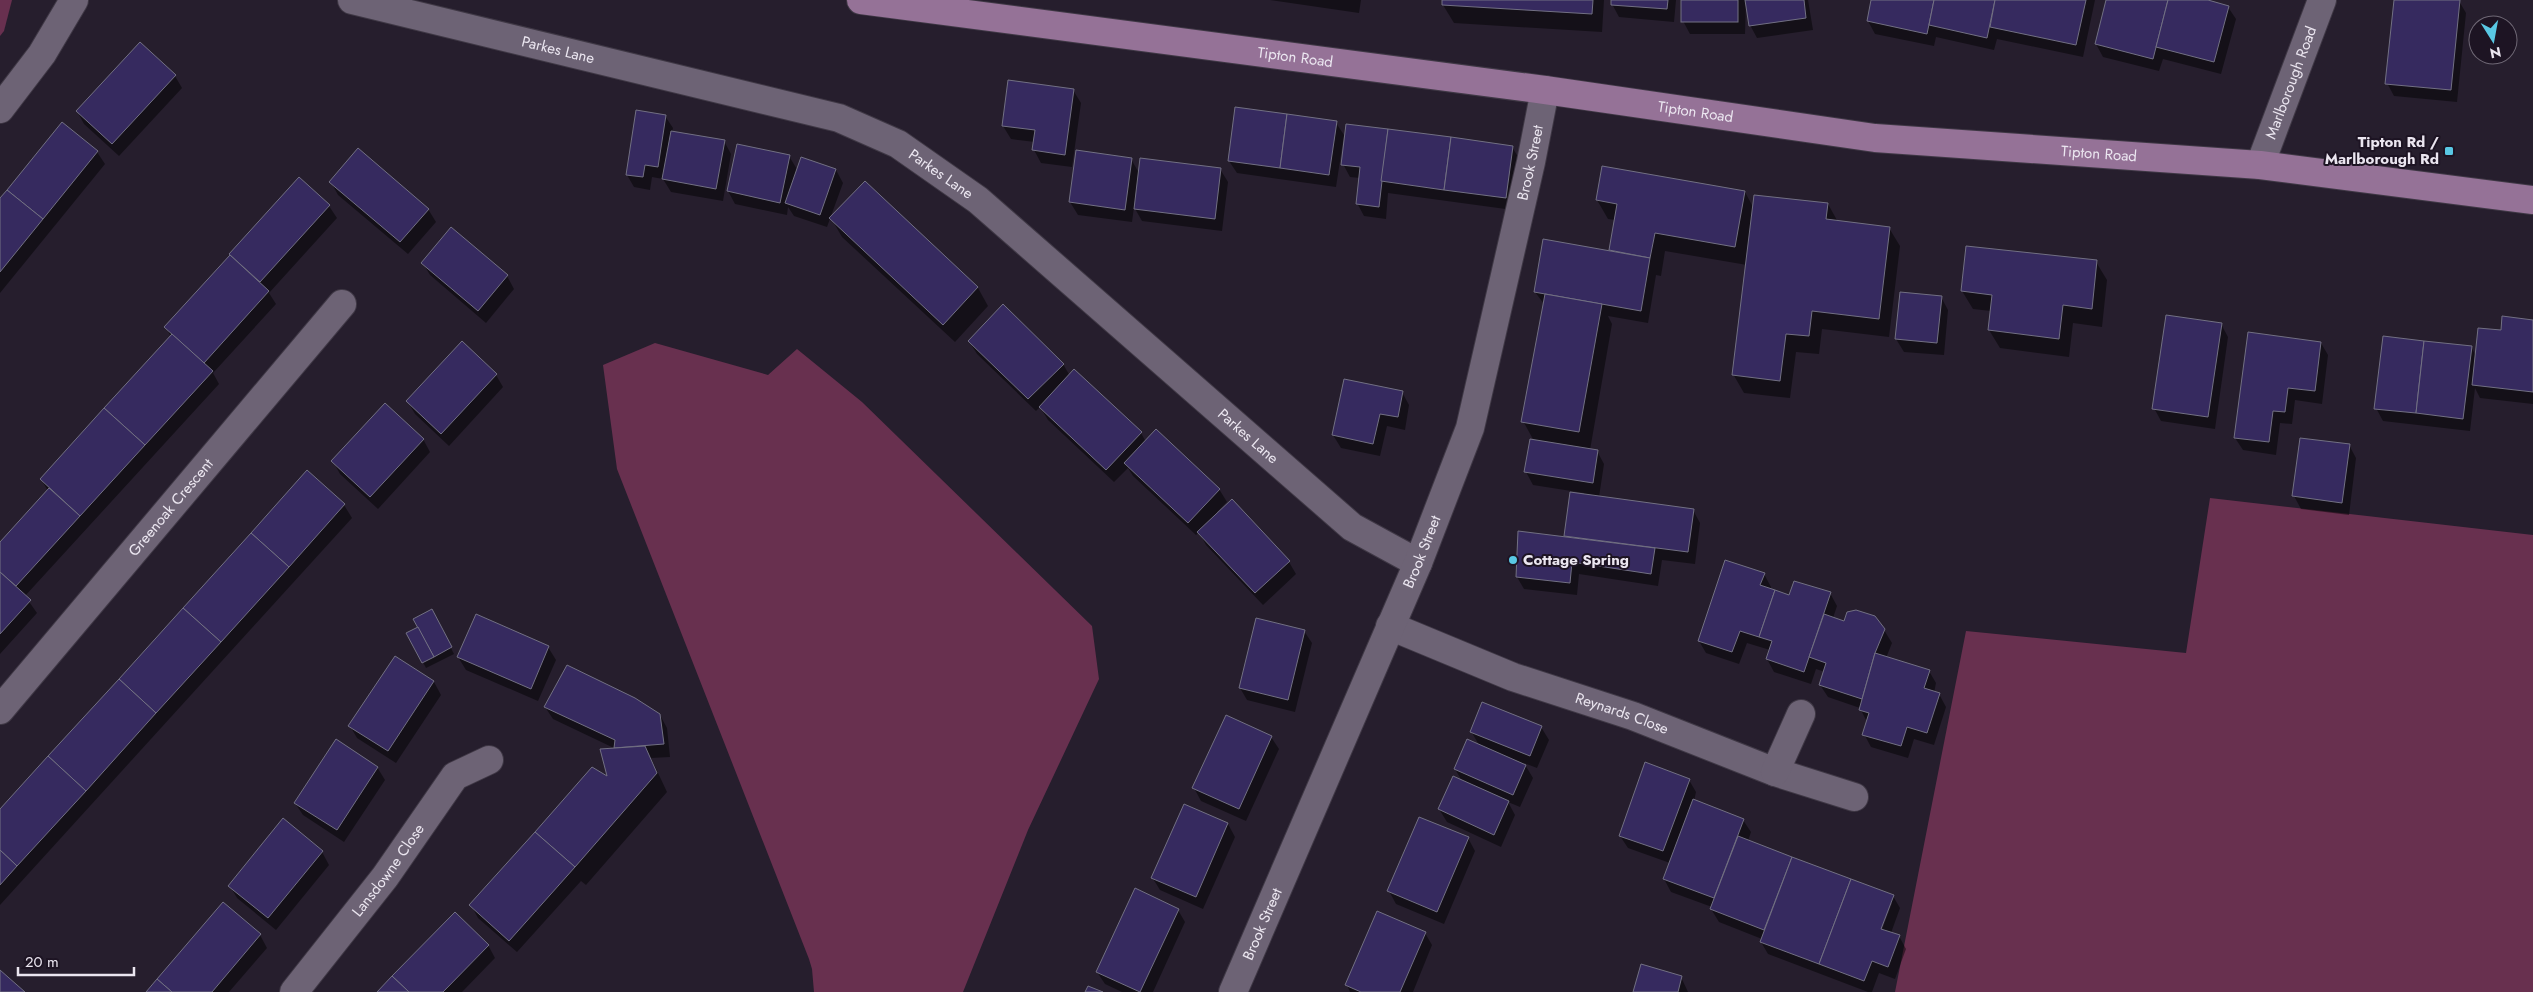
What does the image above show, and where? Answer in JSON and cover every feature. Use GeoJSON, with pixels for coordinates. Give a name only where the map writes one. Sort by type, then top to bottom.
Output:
{"type":"FeatureCollection","features":[{"type":"Feature","properties":{"kind":"main road","name":"Tipton Road"},"geometry":{"type":"LineString","coordinates":[[861,0],[1545,90],[1874,138],[2260,165],[2533,200]]}},
{"type":"Feature","properties":{"kind":"street"},"geometry":{"type":"LineString","coordinates":[[0,109],[42,54],[74,0]]}},
{"type":"Feature","properties":{"kind":"street","name":"Parkes Lane"},"geometry":{"type":"LineString","coordinates":[[352,0],[839,118],[898,144],[978,200],[1352,527],[1418,563]]}},
{"type":"Feature","properties":{"kind":"street","name":"Marlborough Road"},"geometry":{"type":"LineString","coordinates":[[2260,165],[2322,0]]}},
{"type":"Feature","properties":{"kind":"street","name":"Brook Street"},"geometry":{"type":"LineString","coordinates":[[1234,992],[1418,563],[1470,428],[1531,162],[1545,90]]}},
{"type":"Feature","properties":{"kind":"street","name":"Greenoak Crescent"},"geometry":{"type":"LineString","coordinates":[[0,710],[342,304]]}},
{"type":"Feature","properties":{"kind":"street","name":"Reynards Close"},"geometry":{"type":"LineString","coordinates":[[1390,626],[1513,677],[1633,716],[1775,772],[1854,797]]}},
{"type":"Feature","properties":{"kind":"street"},"geometry":{"type":"LineString","coordinates":[[1775,772],[1801,714]]}},
{"type":"Feature","properties":{"kind":"street","name":"Lansdowne Close"},"geometry":{"type":"LineString","coordinates":[[294,992],[385,877],[455,776],[489,760]]}},
{"type":"Feature","properties":{"kind":"shaded area"},"geometry":{"type":"Polygon","coordinates":[[[0,0],[12,0],[4,31],[0,36],[0,0]]]}},
{"type":"Feature","properties":{"kind":"shaded area"},"geometry":{"type":"Polygon","coordinates":[[[655,343],[768,375],[797,349],[862,402],[1092,626],[1099,679],[1028,830],[963,992],[814,992],[809,959],[617,469],[603,365],[655,343]]]}},
{"type":"Feature","properties":{"kind":"shaded area"},"geometry":{"type":"Polygon","coordinates":[[[2210,498],[2533,535],[2533,992],[1895,992],[1966,631],[2186,653],[2210,498]]]}},
{"type":"Feature","properties":{"kind":"building"},"geometry":{"type":"Polygon","coordinates":[[[1442,0],[1593,0],[1592,14],[1442,5],[1442,0]]]}},
{"type":"Feature","properties":{"kind":"building"},"geometry":{"type":"Polygon","coordinates":[[[1611,0],[1668,0],[1667,9],[1611,5],[1611,0]]]}},
{"type":"Feature","properties":{"kind":"building"},"geometry":{"type":"Polygon","coordinates":[[[1681,0],[1738,0],[1738,22],[1681,22],[1681,0]]]}},
{"type":"Feature","properties":{"kind":"building"},"geometry":{"type":"Polygon","coordinates":[[[1745,0],[1804,0],[1806,18],[1749,26],[1745,0]]]}},
{"type":"Feature","properties":{"kind":"building"},"geometry":{"type":"Polygon","coordinates":[[[1871,0],[1934,0],[1927,34],[1867,21],[1871,0]]]}},
{"type":"Feature","properties":{"kind":"building"},"geometry":{"type":"Polygon","coordinates":[[[1934,0],[1995,0],[1987,38],[1929,25],[1934,0]]]}},
{"type":"Feature","properties":{"kind":"building"},"geometry":{"type":"Polygon","coordinates":[[[1995,0],[2086,0],[2076,45],[1990,27],[1995,0]]]}},
{"type":"Feature","properties":{"kind":"building"},"geometry":{"type":"Polygon","coordinates":[[[2106,0],[2168,0],[2153,59],[2095,44],[2106,0]]]}},
{"type":"Feature","properties":{"kind":"building"},"geometry":{"type":"Polygon","coordinates":[[[2168,0],[2208,0],[2229,6],[2214,62],[2156,47],[2168,0]]]}},
{"type":"Feature","properties":{"kind":"building"},"geometry":{"type":"Polygon","coordinates":[[[2394,0],[2460,0],[2451,90],[2385,84],[2394,0]]]}},
{"type":"Feature","properties":{"kind":"building"},"geometry":{"type":"Polygon","coordinates":[[[140,42],[176,75],[112,144],[76,111],[140,42]]]}},
{"type":"Feature","properties":{"kind":"building"},"geometry":{"type":"Polygon","coordinates":[[[1008,80],[1074,89],[1065,155],[1032,150],[1035,130],[1002,126],[1008,80]]]}},
{"type":"Feature","properties":{"kind":"building"},"geometry":{"type":"Polygon","coordinates":[[[1235,107],[1287,114],[1280,168],[1228,161],[1235,107]]]}},
{"type":"Feature","properties":{"kind":"building"},"geometry":{"type":"Polygon","coordinates":[[[636,110],[666,115],[658,167],[645,165],[643,177],[626,175],[636,110]]]}},
{"type":"Feature","properties":{"kind":"building"},"geometry":{"type":"Polygon","coordinates":[[[1287,114],[1337,121],[1329,175],[1280,168],[1287,114]]]}},
{"type":"Feature","properties":{"kind":"building"},"geometry":{"type":"Polygon","coordinates":[[[62,122],[98,151],[43,219],[7,190],[62,122]]]}},
{"type":"Feature","properties":{"kind":"building"},"geometry":{"type":"Polygon","coordinates":[[[1346,124],[1388,129],[1379,207],[1356,204],[1360,167],[1341,165],[1346,124]]]}},
{"type":"Feature","properties":{"kind":"building"},"geometry":{"type":"Polygon","coordinates":[[[1388,129],[1451,137],[1444,190],[1381,181],[1388,129]]]}},
{"type":"Feature","properties":{"kind":"building"},"geometry":{"type":"Polygon","coordinates":[[[671,131],[725,140],[716,189],[662,179],[671,131]]]}},
{"type":"Feature","properties":{"kind":"building"},"geometry":{"type":"Polygon","coordinates":[[[1451,137],[1513,146],[1506,198],[1444,190],[1451,137]]]}},
{"type":"Feature","properties":{"kind":"building"},"geometry":{"type":"Polygon","coordinates":[[[737,144],[790,155],[780,203],[727,191],[737,144]]]}},
{"type":"Feature","properties":{"kind":"building"},"geometry":{"type":"Polygon","coordinates":[[[358,148],[429,209],[400,242],[329,182],[358,148]]]}},
{"type":"Feature","properties":{"kind":"building"},"geometry":{"type":"Polygon","coordinates":[[[1076,150],[1132,158],[1125,210],[1069,202],[1076,150]]]}},
{"type":"Feature","properties":{"kind":"building"},"geometry":{"type":"Polygon","coordinates":[[[801,157],[836,169],[820,215],[785,203],[801,157]]]}},
{"type":"Feature","properties":{"kind":"building"},"geometry":{"type":"Polygon","coordinates":[[[1140,158],[1221,168],[1215,219],[1134,209],[1140,158]]]}},
{"type":"Feature","properties":{"kind":"building"},"geometry":{"type":"Polygon","coordinates":[[[1602,166],[1745,191],[1735,247],[1655,233],[1650,258],[1609,250],[1617,204],[1596,200],[1602,166]]]}},
{"type":"Feature","properties":{"kind":"building"},"geometry":{"type":"Polygon","coordinates":[[[299,177],[330,205],[260,282],[229,254],[299,177]]]}},
{"type":"Feature","properties":{"kind":"building"},"geometry":{"type":"Polygon","coordinates":[[[865,181],[978,287],[943,325],[829,218],[865,181]]]}},
{"type":"Feature","properties":{"kind":"building"},"geometry":{"type":"Polygon","coordinates":[[[7,190],[43,219],[0,272],[0,198],[7,190]]]}},
{"type":"Feature","properties":{"kind":"building"},"geometry":{"type":"Polygon","coordinates":[[[1754,195],[1828,203],[1826,219],[1890,227],[1879,319],[1812,311],[1809,336],[1786,334],[1780,381],[1732,375],[1754,195]]]}},
{"type":"Feature","properties":{"kind":"building"},"geometry":{"type":"Polygon","coordinates":[[[451,227],[508,275],[478,311],[421,263],[451,227]]]}},
{"type":"Feature","properties":{"kind":"building"},"geometry":{"type":"Polygon","coordinates":[[[1543,239],[1650,258],[1641,311],[1534,292],[1543,239]]]}},
{"type":"Feature","properties":{"kind":"building"},"geometry":{"type":"Polygon","coordinates":[[[1966,246],[2097,260],[2092,309],[2063,305],[2059,339],[1988,330],[1992,295],[1961,291],[1966,246]]]}},
{"type":"Feature","properties":{"kind":"building"},"geometry":{"type":"Polygon","coordinates":[[[230,255],[269,291],[204,363],[164,327],[230,255]]]}},
{"type":"Feature","properties":{"kind":"building"},"geometry":{"type":"Polygon","coordinates":[[[1900,292],[1942,296],[1937,343],[1895,339],[1900,292]]]}},
{"type":"Feature","properties":{"kind":"building"},"geometry":{"type":"Polygon","coordinates":[[[1545,294],[1602,304],[1579,432],[1521,422],[1545,294]]]}},
{"type":"Feature","properties":{"kind":"building"},"geometry":{"type":"Polygon","coordinates":[[[1003,304],[1064,364],[1028,399],[968,341],[1003,304]]]}},
{"type":"Feature","properties":{"kind":"building"},"geometry":{"type":"Polygon","coordinates":[[[2166,315],[2222,323],[2208,417],[2152,409],[2166,315]]]}},
{"type":"Feature","properties":{"kind":"building"},"geometry":{"type":"Polygon","coordinates":[[[2502,316],[2533,320],[2533,392],[2472,385],[2478,328],[2501,330],[2502,316]]]}},
{"type":"Feature","properties":{"kind":"building"},"geometry":{"type":"Polygon","coordinates":[[[2248,332],[2321,342],[2315,391],[2288,388],[2285,412],[2273,411],[2269,442],[2234,438],[2248,332]]]}},
{"type":"Feature","properties":{"kind":"building"},"geometry":{"type":"Polygon","coordinates":[[[172,334],[213,371],[145,445],[104,408],[172,334]]]}},
{"type":"Feature","properties":{"kind":"building"},"geometry":{"type":"Polygon","coordinates":[[[2383,336],[2424,341],[2416,413],[2374,409],[2383,336]]]}},
{"type":"Feature","properties":{"kind":"building"},"geometry":{"type":"Polygon","coordinates":[[[462,341],[497,374],[441,434],[406,401],[462,341]]]}},
{"type":"Feature","properties":{"kind":"building"},"geometry":{"type":"Polygon","coordinates":[[[2424,341],[2472,346],[2463,419],[2416,413],[2424,341]]]}},
{"type":"Feature","properties":{"kind":"building"},"geometry":{"type":"Polygon","coordinates":[[[1074,369],[1142,432],[1106,470],[1039,407],[1074,369]]]}},
{"type":"Feature","properties":{"kind":"building"},"geometry":{"type":"Polygon","coordinates":[[[1344,379],[1403,391],[1398,417],[1380,414],[1373,444],[1332,435],[1344,379]]]}},
{"type":"Feature","properties":{"kind":"building"},"geometry":{"type":"Polygon","coordinates":[[[385,403],[424,439],[370,497],[331,461],[385,403]]]}},
{"type":"Feature","properties":{"kind":"building"},"geometry":{"type":"Polygon","coordinates":[[[104,408],[145,445],[80,516],[40,479],[104,408]]]}},
{"type":"Feature","properties":{"kind":"building"},"geometry":{"type":"Polygon","coordinates":[[[1156,429],[1220,489],[1188,523],[1124,463],[1156,429]]]}},
{"type":"Feature","properties":{"kind":"building"},"geometry":{"type":"Polygon","coordinates":[[[2300,438],[2350,444],[2342,503],[2292,496],[2300,438]]]}},
{"type":"Feature","properties":{"kind":"building"},"geometry":{"type":"Polygon","coordinates":[[[1530,439],[1598,450],[1593,483],[1524,472],[1530,439]]]}},
{"type":"Feature","properties":{"kind":"building"},"geometry":{"type":"Polygon","coordinates":[[[307,470],[345,504],[289,567],[251,533],[307,470]]]}},
{"type":"Feature","properties":{"kind":"building"},"geometry":{"type":"Polygon","coordinates":[[[49,488],[80,516],[16,586],[0,572],[0,542],[49,488]]]}},
{"type":"Feature","properties":{"kind":"building"},"geometry":{"type":"Polygon","coordinates":[[[1570,492],[1694,509],[1688,552],[1564,536],[1570,492]]]}},
{"type":"Feature","properties":{"kind":"building"},"geometry":{"type":"Polygon","coordinates":[[[1232,499],[1290,561],[1255,593],[1197,532],[1232,499]]]}},
{"type":"Feature","properties":{"kind":"building"},"geometry":{"type":"Polygon","coordinates":[[[1518,531],[1655,548],[1651,574],[1572,562],[1570,583],[1516,577],[1518,531]]]}},
{"type":"Feature","properties":{"kind":"building"},"geometry":{"type":"Polygon","coordinates":[[[251,533],[289,567],[221,642],[183,608],[251,533]]]}},
{"type":"Feature","properties":{"kind":"building"},"geometry":{"type":"Polygon","coordinates":[[[1725,560],[1765,573],[1760,585],[1775,590],[1759,637],[1740,631],[1732,652],[1698,641],[1725,560]]]}},
{"type":"Feature","properties":{"kind":"building"},"geometry":{"type":"Polygon","coordinates":[[[0,572],[31,600],[0,634],[0,572]]]}},
{"type":"Feature","properties":{"kind":"building"},"geometry":{"type":"Polygon","coordinates":[[[1794,581],[1831,592],[1804,672],[1766,659],[1772,641],[1759,637],[1775,590],[1789,595],[1794,581]]]}},
{"type":"Feature","properties":{"kind":"building"},"geometry":{"type":"Polygon","coordinates":[[[183,608],[221,642],[156,713],[119,679],[183,608]]]}},
{"type":"Feature","properties":{"kind":"building"},"geometry":{"type":"Polygon","coordinates":[[[432,609],[452,647],[434,657],[413,619],[432,609]]]}},
{"type":"Feature","properties":{"kind":"building"},"geometry":{"type":"Polygon","coordinates":[[[1856,610],[1875,616],[1885,629],[1875,653],[1862,699],[1819,685],[1826,663],[1809,657],[1824,614],[1844,621],[1847,612],[1856,610]]]}},
{"type":"Feature","properties":{"kind":"building"},"geometry":{"type":"Polygon","coordinates":[[[476,614],[549,646],[531,689],[457,657],[476,614]]]}},
{"type":"Feature","properties":{"kind":"building"},"geometry":{"type":"Polygon","coordinates":[[[1256,618],[1305,630],[1288,700],[1239,688],[1256,618]]]}},
{"type":"Feature","properties":{"kind":"building"},"geometry":{"type":"Polygon","coordinates":[[[418,627],[434,657],[422,663],[406,633],[418,627]]]}},
{"type":"Feature","properties":{"kind":"building"},"geometry":{"type":"Polygon","coordinates":[[[1875,653],[1930,670],[1924,688],[1940,693],[1927,733],[1907,727],[1901,746],[1862,735],[1869,713],[1859,710],[1875,653]]]}},
{"type":"Feature","properties":{"kind":"building"},"geometry":{"type":"Polygon","coordinates":[[[395,656],[434,681],[388,751],[348,726],[395,656]]]}},
{"type":"Feature","properties":{"kind":"building"},"geometry":{"type":"Polygon","coordinates":[[[567,665],[635,698],[660,714],[664,744],[614,748],[615,740],[544,707],[567,665]]]}},
{"type":"Feature","properties":{"kind":"building"},"geometry":{"type":"Polygon","coordinates":[[[119,679],[156,713],[86,791],[48,756],[119,679]]]}},
{"type":"Feature","properties":{"kind":"building"},"geometry":{"type":"Polygon","coordinates":[[[1482,702],[1542,726],[1530,756],[1470,732],[1482,702]]]}},
{"type":"Feature","properties":{"kind":"building"},"geometry":{"type":"Polygon","coordinates":[[[1226,715],[1272,736],[1239,809],[1192,788],[1226,715]]]}},
{"type":"Feature","properties":{"kind":"building"},"geometry":{"type":"Polygon","coordinates":[[[336,739],[378,767],[337,830],[294,803],[336,739]]]}},
{"type":"Feature","properties":{"kind":"building"},"geometry":{"type":"Polygon","coordinates":[[[1467,739],[1526,765],[1513,795],[1454,769],[1467,739]]]}},
{"type":"Feature","properties":{"kind":"building"},"geometry":{"type":"Polygon","coordinates":[[[645,746],[657,773],[575,867],[535,832],[592,767],[607,776],[600,749],[645,746]]]}},
{"type":"Feature","properties":{"kind":"building"},"geometry":{"type":"Polygon","coordinates":[[[48,756],[86,791],[17,866],[0,850],[0,809],[48,756]]]}},
{"type":"Feature","properties":{"kind":"building"},"geometry":{"type":"Polygon","coordinates":[[[1645,762],[1690,779],[1663,851],[1619,836],[1645,762]]]}},
{"type":"Feature","properties":{"kind":"building"},"geometry":{"type":"Polygon","coordinates":[[[1453,776],[1509,801],[1494,835],[1438,809],[1453,776]]]}},
{"type":"Feature","properties":{"kind":"building"},"geometry":{"type":"Polygon","coordinates":[[[1693,799],[1744,819],[1714,898],[1663,879],[1693,799]]]}},
{"type":"Feature","properties":{"kind":"building"},"geometry":{"type":"Polygon","coordinates":[[[1184,804],[1228,823],[1196,897],[1151,878],[1184,804]]]}},
{"type":"Feature","properties":{"kind":"building"},"geometry":{"type":"Polygon","coordinates":[[[1419,817],[1469,837],[1437,912],[1387,891],[1419,817]]]}},
{"type":"Feature","properties":{"kind":"building"},"geometry":{"type":"Polygon","coordinates":[[[283,818],[323,851],[268,918],[228,886],[283,818]]]}},
{"type":"Feature","properties":{"kind":"building"},"geometry":{"type":"Polygon","coordinates":[[[535,832],[575,867],[509,941],[469,905],[535,832]]]}},
{"type":"Feature","properties":{"kind":"building"},"geometry":{"type":"Polygon","coordinates":[[[1738,836],[1792,857],[1764,930],[1710,909],[1738,836]]]}},
{"type":"Feature","properties":{"kind":"building"},"geometry":{"type":"Polygon","coordinates":[[[0,850],[17,866],[0,885],[0,850]]]}},
{"type":"Feature","properties":{"kind":"building"},"geometry":{"type":"Polygon","coordinates":[[[1792,857],[1851,879],[1819,964],[1760,942],[1792,857]]]}},
{"type":"Feature","properties":{"kind":"building"},"geometry":{"type":"Polygon","coordinates":[[[1851,879],[1894,895],[1881,929],[1900,935],[1888,967],[1872,961],[1864,981],[1819,964],[1851,879]]]}},
{"type":"Feature","properties":{"kind":"building"},"geometry":{"type":"Polygon","coordinates":[[[1135,888],[1179,909],[1140,992],[1096,972],[1135,888]]]}},
{"type":"Feature","properties":{"kind":"building"},"geometry":{"type":"Polygon","coordinates":[[[223,902],[261,934],[212,992],[172,992],[157,979],[223,902]]]}},
{"type":"Feature","properties":{"kind":"building"},"geometry":{"type":"Polygon","coordinates":[[[1377,911],[1426,932],[1400,992],[1361,992],[1345,985],[1377,911]]]}},
{"type":"Feature","properties":{"kind":"building"},"geometry":{"type":"Polygon","coordinates":[[[455,912],[489,945],[443,992],[409,992],[392,976],[455,912]]]}},
{"type":"Feature","properties":{"kind":"building"},"geometry":{"type":"Polygon","coordinates":[[[1641,964],[1682,976],[1678,992],[1633,992],[1641,964]]]}},
{"type":"Feature","properties":{"kind":"building"},"geometry":{"type":"Polygon","coordinates":[[[0,970],[25,992],[0,992],[0,970]]]}},
{"type":"Feature","properties":{"kind":"building"},"geometry":{"type":"Polygon","coordinates":[[[392,976],[409,992],[377,992],[392,976]]]}},
{"type":"Feature","properties":{"kind":"building"},"geometry":{"type":"Polygon","coordinates":[[[157,979],[172,992],[146,992],[157,979]]]}},
{"type":"Feature","properties":{"kind":"building"},"geometry":{"type":"Polygon","coordinates":[[[1088,986],[1103,992],[1085,992],[1088,986]]]}},
{"type":"Feature","properties":{"kind":"place","name":"Tipton Rd / Marlborough Rd"},"geometry":{"type":"Point","coordinates":[2449,151]}},
{"type":"Feature","properties":{"kind":"place","name":"Cottage Spring"},"geometry":{"type":"Point","coordinates":[1513,560]}}]}
